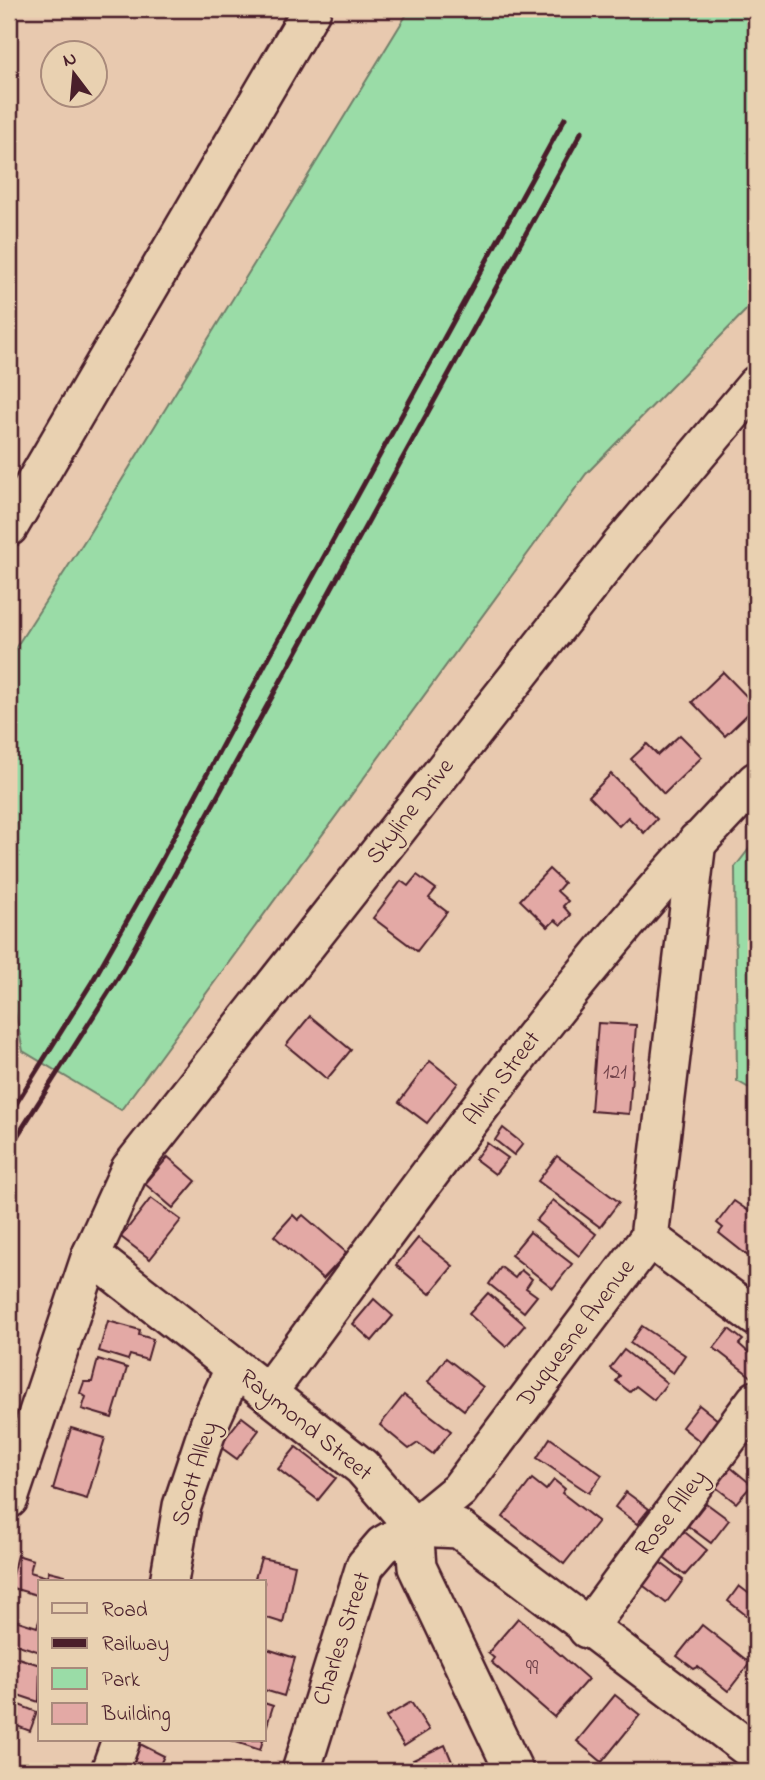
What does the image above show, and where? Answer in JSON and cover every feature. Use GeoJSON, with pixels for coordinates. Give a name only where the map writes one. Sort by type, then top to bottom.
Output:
{"type":"FeatureCollection","features":[{"type":"Feature","properties":{"kind":"street"},"geometry":{"type":"LineString","coordinates":[[9,527],[312,9]]}},
{"type":"Feature","properties":{"kind":"street","name":"Skyline Drive"},"geometry":{"type":"LineString","coordinates":[[9,1499],[91,1255],[130,1169],[621,545],[756,384]]}},
{"type":"Feature","properties":{"kind":"street","name":"Alvin Street"},"geometry":{"type":"LineString","coordinates":[[268,1392],[579,978],[697,841],[756,781]]}},
{"type":"Feature","properties":{"kind":"street","name":"Duquesne Avenue"},"geometry":{"type":"LineString","coordinates":[[414,1528],[459,1490],[649,1238],[697,841]]}},
{"type":"Feature","properties":{"kind":"street"},"geometry":{"type":"LineString","coordinates":[[649,1238],[756,1317]]}},
{"type":"Feature","properties":{"kind":"street","name":"Raymond Street"},"geometry":{"type":"LineString","coordinates":[[91,1255],[362,1466],[414,1528]]}},
{"type":"Feature","properties":{"kind":"street","name":"Scott Alley"},"geometry":{"type":"LineString","coordinates":[[169,1580],[182,1506],[210,1422],[234,1369]]}},
{"type":"Feature","properties":{"kind":"street","name":"Rose Alley"},"geometry":{"type":"LineString","coordinates":[[587,1629],[756,1400]]}},
{"type":"Feature","properties":{"kind":"street"},"geometry":{"type":"LineString","coordinates":[[514,1771],[417,1567],[414,1528],[459,1529],[587,1629],[751,1739]]}},
{"type":"Feature","properties":{"kind":"street","name":"Charles Street"},"geometry":{"type":"LineString","coordinates":[[301,1771],[365,1566],[383,1545],[414,1528]]}},
{"type":"Feature","properties":{"kind":"street"},"geometry":{"type":"LineString","coordinates":[[110,1771],[120,1742]]}},
{"type":"Feature","properties":{"kind":"green space"},"geometry":{"type":"Polygon","coordinates":[[[410,9],[756,9],[756,300],[586,474],[121,1110],[23,1051],[9,982],[9,658],[87,537],[410,9]]]}},
{"type":"Feature","properties":{"kind":"green space"},"geometry":{"type":"Polygon","coordinates":[[[756,840],[756,1092],[737,1081],[735,867],[756,840]]]}},
{"type":"Feature","properties":{"kind":"building"},"geometry":{"type":"Polygon","coordinates":[[[723,672],[756,706],[725,736],[692,702],[723,672]]]}},
{"type":"Feature","properties":{"kind":"building"},"geometry":{"type":"Polygon","coordinates":[[[680,735],[702,757],[664,794],[631,759],[647,744],[658,755],[680,735]]]}},
{"type":"Feature","properties":{"kind":"building"},"geometry":{"type":"Polygon","coordinates":[[[611,774],[657,819],[644,833],[628,817],[619,826],[589,796],[611,774]]]}},
{"type":"Feature","properties":{"kind":"building"},"geometry":{"type":"Polygon","coordinates":[[[549,869],[564,883],[557,891],[568,901],[563,906],[571,915],[561,925],[555,920],[548,927],[520,900],[549,869]]]}},
{"type":"Feature","properties":{"kind":"building"},"geometry":{"type":"Polygon","coordinates":[[[417,875],[436,889],[429,898],[447,912],[417,951],[373,918],[401,881],[408,886],[417,875]]]}},
{"type":"Feature","properties":{"kind":"building"},"geometry":{"type":"Polygon","coordinates":[[[310,1016],[351,1050],[327,1079],[286,1045],[310,1016]]]}},
{"type":"Feature","properties":{"kind":"building"},"geometry":{"type":"Polygon","coordinates":[[[598,1023],[636,1025],[629,1114],[591,1111],[598,1023]]]}},
{"type":"Feature","properties":{"kind":"building"},"geometry":{"type":"Polygon","coordinates":[[[430,1061],[458,1083],[427,1123],[399,1102],[430,1061]]]}},
{"type":"Feature","properties":{"kind":"building"},"geometry":{"type":"Polygon","coordinates":[[[503,1128],[523,1144],[514,1155],[495,1140],[503,1128]]]}},
{"type":"Feature","properties":{"kind":"building"},"geometry":{"type":"Polygon","coordinates":[[[487,1143],[508,1158],[495,1174],[475,1159],[487,1143]]]}},
{"type":"Feature","properties":{"kind":"building"},"geometry":{"type":"Polygon","coordinates":[[[557,1156],[619,1202],[600,1227],[538,1181],[557,1156]]]}},
{"type":"Feature","properties":{"kind":"building"},"geometry":{"type":"Polygon","coordinates":[[[168,1157],[196,1181],[173,1208],[145,1184],[168,1157]]]}},
{"type":"Feature","properties":{"kind":"building"},"geometry":{"type":"Polygon","coordinates":[[[151,1198],[181,1220],[150,1259],[121,1237],[151,1198]]]}},
{"type":"Feature","properties":{"kind":"building"},"geometry":{"type":"Polygon","coordinates":[[[553,1200],[596,1234],[579,1256],[536,1221],[553,1200]]]}},
{"type":"Feature","properties":{"kind":"building"},"geometry":{"type":"Polygon","coordinates":[[[734,1201],[756,1216],[756,1245],[748,1256],[719,1233],[723,1228],[717,1223],[734,1201]]]}},
{"type":"Feature","properties":{"kind":"building"},"geometry":{"type":"Polygon","coordinates":[[[293,1215],[298,1220],[303,1215],[347,1253],[323,1279],[274,1236],[293,1215]]]}},
{"type":"Feature","properties":{"kind":"building"},"geometry":{"type":"Polygon","coordinates":[[[530,1232],[572,1264],[553,1288],[511,1255],[530,1232]]]}},
{"type":"Feature","properties":{"kind":"building"},"geometry":{"type":"Polygon","coordinates":[[[418,1238],[453,1266],[430,1294],[396,1265],[418,1238]]]}},
{"type":"Feature","properties":{"kind":"building"},"geometry":{"type":"Polygon","coordinates":[[[501,1267],[515,1278],[521,1270],[532,1279],[526,1288],[537,1296],[524,1312],[489,1284],[501,1267]]]}},
{"type":"Feature","properties":{"kind":"building"},"geometry":{"type":"Polygon","coordinates":[[[488,1293],[525,1325],[506,1347],[469,1314],[488,1293]]]}},
{"type":"Feature","properties":{"kind":"building"},"geometry":{"type":"Polygon","coordinates":[[[374,1299],[393,1316],[372,1341],[353,1324],[374,1299]]]}},
{"type":"Feature","properties":{"kind":"building"},"geometry":{"type":"Polygon","coordinates":[[[108,1321],[140,1330],[139,1335],[153,1339],[147,1360],[130,1355],[128,1360],[99,1351],[108,1321]]]}},
{"type":"Feature","properties":{"kind":"building"},"geometry":{"type":"Polygon","coordinates":[[[642,1326],[685,1355],[673,1373],[630,1343],[642,1326]]]}},
{"type":"Feature","properties":{"kind":"building"},"geometry":{"type":"Polygon","coordinates":[[[729,1329],[743,1340],[739,1344],[749,1353],[756,1344],[756,1373],[753,1378],[714,1348],[729,1329]]]}},
{"type":"Feature","properties":{"kind":"building"},"geometry":{"type":"Polygon","coordinates":[[[624,1350],[667,1383],[654,1400],[636,1386],[630,1392],[616,1381],[620,1376],[610,1368],[624,1350]]]}},
{"type":"Feature","properties":{"kind":"building"},"geometry":{"type":"Polygon","coordinates":[[[446,1358],[483,1387],[464,1410],[428,1382],[446,1358]]]}},
{"type":"Feature","properties":{"kind":"building"},"geometry":{"type":"Polygon","coordinates":[[[98,1359],[127,1368],[112,1418],[82,1409],[86,1397],[80,1393],[84,1382],[92,1382],[98,1359]]]}},
{"type":"Feature","properties":{"kind":"building"},"geometry":{"type":"Polygon","coordinates":[[[404,1395],[451,1431],[433,1454],[418,1443],[409,1449],[380,1425],[404,1395]]]}},
{"type":"Feature","properties":{"kind":"building"},"geometry":{"type":"Polygon","coordinates":[[[699,1405],[723,1424],[706,1446],[682,1427],[699,1405]]]}},
{"type":"Feature","properties":{"kind":"building"},"geometry":{"type":"Polygon","coordinates":[[[242,1417],[259,1430],[237,1459],[219,1446],[242,1417]]]}},
{"type":"Feature","properties":{"kind":"building"},"geometry":{"type":"Polygon","coordinates":[[[71,1428],[105,1438],[87,1499],[53,1489],[71,1428]]]}},
{"type":"Feature","properties":{"kind":"building"},"geometry":{"type":"Polygon","coordinates":[[[550,1438],[602,1475],[589,1493],[537,1458],[550,1438]]]}},
{"type":"Feature","properties":{"kind":"building"},"geometry":{"type":"Polygon","coordinates":[[[296,1447],[336,1478],[318,1500],[278,1469],[296,1447]]]}},
{"type":"Feature","properties":{"kind":"building"},"geometry":{"type":"Polygon","coordinates":[[[729,1466],[752,1485],[736,1503],[713,1485],[729,1466]]]}},
{"type":"Feature","properties":{"kind":"building"},"geometry":{"type":"Polygon","coordinates":[[[532,1479],[546,1490],[554,1480],[565,1489],[562,1493],[598,1521],[564,1564],[503,1517],[532,1479]]]}},
{"type":"Feature","properties":{"kind":"building"},"geometry":{"type":"Polygon","coordinates":[[[626,1492],[649,1509],[637,1524],[615,1507],[626,1492]]]}},
{"type":"Feature","properties":{"kind":"building"},"geometry":{"type":"Polygon","coordinates":[[[706,1503],[729,1520],[711,1543],[688,1526],[706,1503]]]}},
{"type":"Feature","properties":{"kind":"building"},"geometry":{"type":"Polygon","coordinates":[[[681,1529],[707,1550],[685,1575],[660,1555],[681,1529]]]}},
{"type":"Feature","properties":{"kind":"building"},"geometry":{"type":"Polygon","coordinates":[[[17,1555],[33,1560],[30,1572],[47,1577],[49,1571],[65,1575],[64,1580],[38,1580],[38,1595],[9,1587],[17,1555]]]}},
{"type":"Feature","properties":{"kind":"building"},"geometry":{"type":"Polygon","coordinates":[[[261,1558],[295,1565],[283,1623],[266,1618],[266,1580],[255,1580],[261,1558]]]}},
{"type":"Feature","properties":{"kind":"building"},"geometry":{"type":"Polygon","coordinates":[[[657,1560],[683,1580],[666,1603],[640,1583],[657,1560]]]}},
{"type":"Feature","properties":{"kind":"building"},"geometry":{"type":"Polygon","coordinates":[[[739,1586],[756,1599],[756,1623],[728,1601],[739,1586]]]}},
{"type":"Feature","properties":{"kind":"building"},"geometry":{"type":"Polygon","coordinates":[[[518,1618],[588,1679],[554,1717],[491,1662],[494,1658],[488,1653],[518,1618]]]}},
{"type":"Feature","properties":{"kind":"building"},"geometry":{"type":"Polygon","coordinates":[[[12,1619],[37,1627],[38,1624],[38,1651],[9,1642],[12,1619]]]}},
{"type":"Feature","properties":{"kind":"building"},"geometry":{"type":"Polygon","coordinates":[[[702,1625],[750,1663],[728,1691],[698,1667],[694,1669],[677,1656],[702,1625]]]}},
{"type":"Feature","properties":{"kind":"building"},"geometry":{"type":"Polygon","coordinates":[[[266,1649],[295,1658],[284,1696],[266,1691],[266,1649]]]}},
{"type":"Feature","properties":{"kind":"building"},"geometry":{"type":"Polygon","coordinates":[[[9,1655],[38,1664],[38,1702],[9,1692],[9,1655]]]}},
{"type":"Feature","properties":{"kind":"building"},"geometry":{"type":"Polygon","coordinates":[[[615,1695],[640,1715],[602,1762],[577,1741],[615,1695]]]}},
{"type":"Feature","properties":{"kind":"building"},"geometry":{"type":"Polygon","coordinates":[[[9,1701],[37,1712],[30,1731],[9,1723],[9,1701]]]}},
{"type":"Feature","properties":{"kind":"building"},"geometry":{"type":"Polygon","coordinates":[[[411,1702],[429,1730],[404,1746],[386,1717],[411,1702]]]}},
{"type":"Feature","properties":{"kind":"building"},"geometry":{"type":"Polygon","coordinates":[[[266,1704],[273,1706],[266,1729],[266,1704]]]}},
{"type":"Feature","properties":{"kind":"building"},"geometry":{"type":"Polygon","coordinates":[[[136,1742],[164,1756],[157,1771],[126,1771],[136,1742]]]}},
{"type":"Feature","properties":{"kind":"building"},"geometry":{"type":"Polygon","coordinates":[[[236,1742],[262,1742],[260,1750],[236,1742]]]}},
{"type":"Feature","properties":{"kind":"building"},"geometry":{"type":"Polygon","coordinates":[[[445,1745],[456,1771],[418,1771],[413,1760],[445,1745]]]}},
{"type":"Feature","properties":{"kind":"railway"},"geometry":{"type":"LineString","coordinates":[[9,1115],[92,982],[161,861],[270,655],[565,118]]}},
{"type":"Feature","properties":{"kind":"railway"},"geometry":{"type":"LineString","coordinates":[[9,1149],[119,976],[582,131]]}}]}
